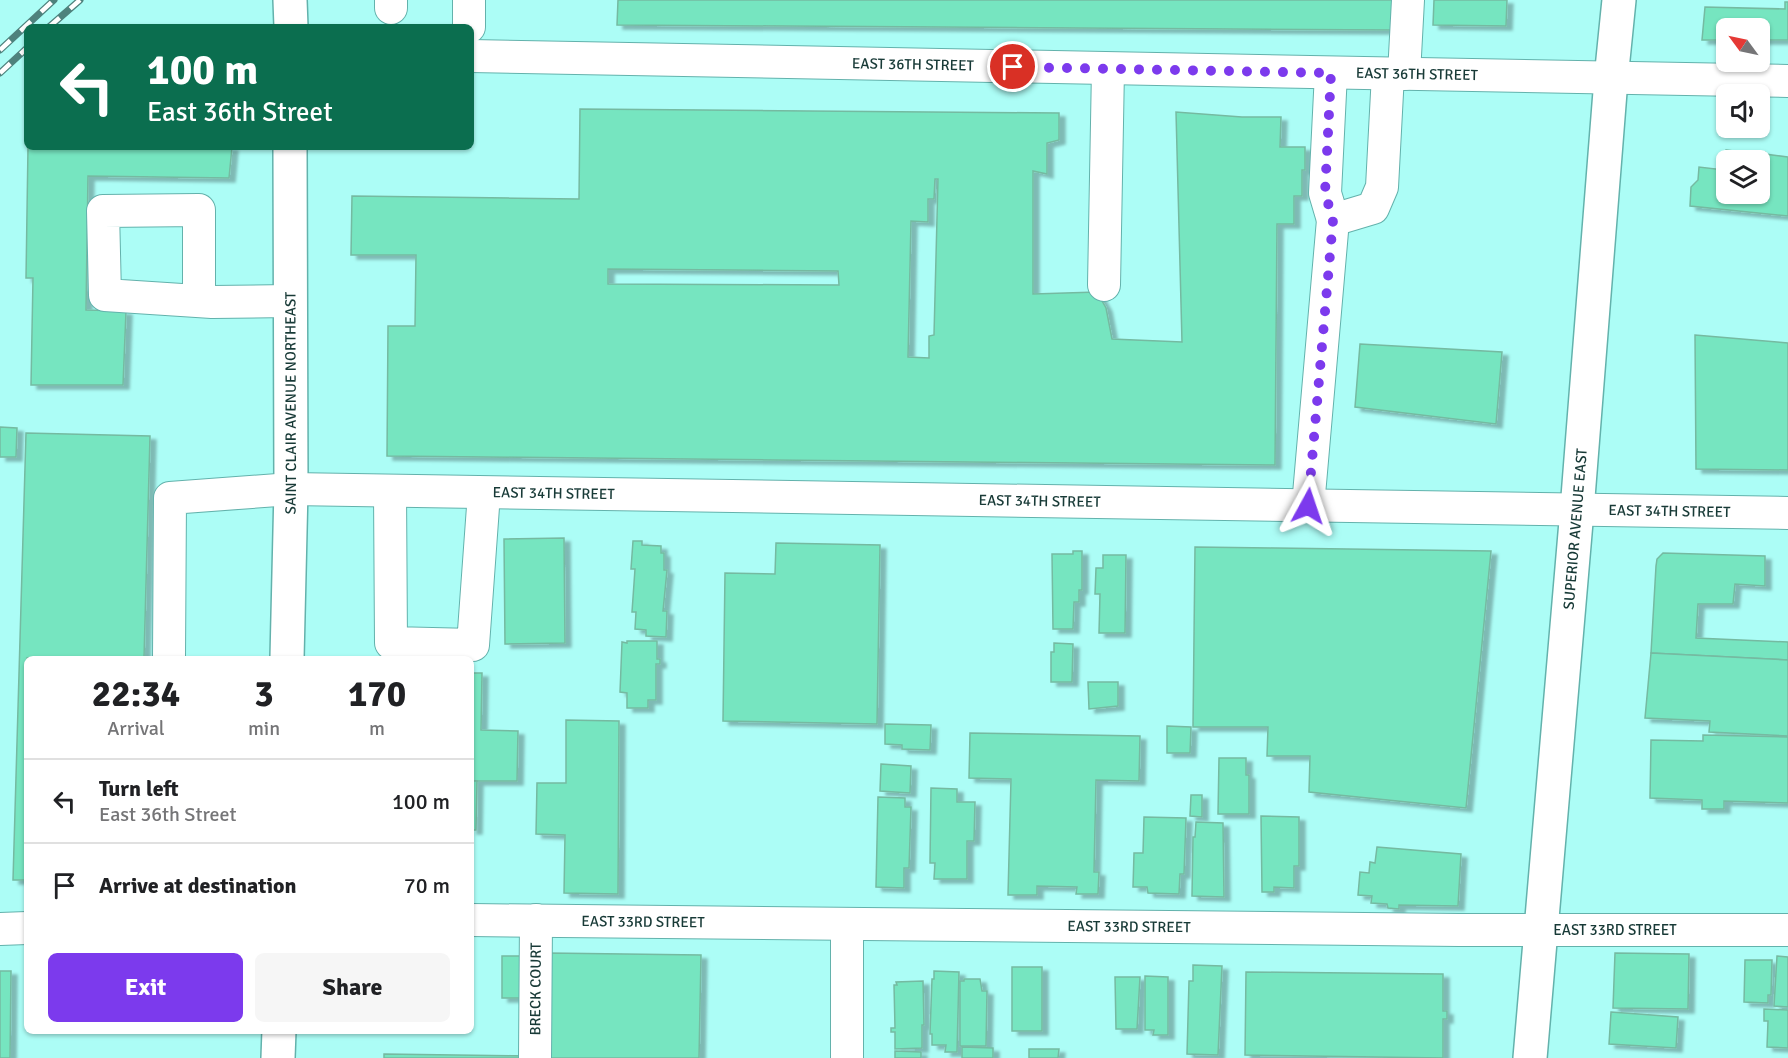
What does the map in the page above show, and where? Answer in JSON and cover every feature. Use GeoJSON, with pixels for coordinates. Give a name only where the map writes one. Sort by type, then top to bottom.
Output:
{"type":"FeatureCollection","features":[{"type":"Feature","properties":{"kind":"main road"},"geometry":{"type":"LineString","coordinates":[[290,0],[291,24]]}},
{"type":"Feature","properties":{"kind":"main road","name":"SUPERIOR AVENUE EAST"},"geometry":{"type":"LineString","coordinates":[[1530,1058],[1619,0]]}},
{"type":"Feature","properties":{"kind":"main road","name":"SAINT CLAIR AVENUE NORTHEAST"},"geometry":{"type":"LineString","coordinates":[[287,656],[291,489],[290,150]]}},
{"type":"Feature","properties":{"kind":"main road"},"geometry":{"type":"LineString","coordinates":[[278,1058],[279,1034]]}},
{"type":"Feature","properties":{"kind":"street"},"geometry":{"type":"LineString","coordinates":[[469,0],[469,24]]}},
{"type":"Feature","properties":{"kind":"street"},"geometry":{"type":"LineString","coordinates":[[1333,220],[1373,208],[1382,187],[1408,0]]}},
{"type":"Feature","properties":{"kind":"street","name":"EAST 36TH STREET"},"geometry":{"type":"LineString","coordinates":[[474,56],[1788,81]]}},
{"type":"Feature","properties":{"kind":"street"},"geometry":{"type":"LineString","coordinates":[[1104,285],[1108,69]]}},
{"type":"Feature","properties":{"kind":"street"},"geometry":{"type":"LineString","coordinates":[[1308,506],[1333,220],[1325,193],[1331,73]]}},
{"type":"Feature","properties":{"kind":"street"},"geometry":{"type":"LineString","coordinates":[[199,300],[290,301]]}},
{"type":"Feature","properties":{"kind":"street","name":"EAST 34TH STREET"},"geometry":{"type":"LineString","coordinates":[[169,656],[170,498],[291,489],[1788,513]]}},
{"type":"Feature","properties":{"kind":"street"},"geometry":{"type":"LineString","coordinates":[[390,491],[382,651],[473,645],[484,493]]}},
{"type":"Feature","properties":{"kind":"street","name":"EAST 33RD STREET"},"geometry":{"type":"LineString","coordinates":[[474,920],[1459,930],[1788,930]]}},
{"type":"Feature","properties":{"kind":"street","name":"BRECK COURT"},"geometry":{"type":"LineString","coordinates":[[535,1058],[536,920]]}},
{"type":"Feature","properties":{"kind":"street"},"geometry":{"type":"LineString","coordinates":[[847,925],[847,1058]]}},
{"type":"Feature","properties":{"kind":"street"},"geometry":{"type":"LineString","coordinates":[[0,929],[24,928]]}},
{"type":"Feature","properties":{"kind":"building"},"geometry":{"type":"Polygon","coordinates":[[[618,0],[1392,0],[1393,30],[617,25],[618,0]]]}},
{"type":"Feature","properties":{"kind":"building"},"geometry":{"type":"Polygon","coordinates":[[[1434,0],[1507,0],[1506,26],[1433,25],[1434,0]]]}},
{"type":"Feature","properties":{"kind":"building"},"geometry":{"type":"Polygon","coordinates":[[[1785,2],[1788,2],[1788,40],[1770,40],[1770,18],[1716,18],[1716,40],[1702,40],[1705,7],[1785,9],[1785,2]]]}},
{"type":"Feature","properties":{"kind":"building"},"geometry":{"type":"Polygon","coordinates":[[[580,109],[1059,113],[1059,140],[1047,143],[1047,174],[1033,171],[1033,294],[1097,292],[1106,308],[1112,339],[1182,342],[1176,112],[1242,117],[1281,117],[1280,147],[1305,147],[1305,170],[1302,170],[1302,196],[1294,196],[1294,224],[1277,224],[1275,465],[387,456],[388,326],[415,326],[416,255],[351,255],[352,196],[579,199],[580,109]],[[935,179],[934,199],[928,199],[928,222],[911,221],[908,357],[929,358],[929,336],[934,335],[938,179],[935,179]],[[608,269],[608,284],[839,285],[838,271],[608,269]]]}},
{"type":"Feature","properties":{"kind":"building"},"geometry":{"type":"Polygon","coordinates":[[[28,150],[232,150],[229,178],[88,176],[86,310],[126,311],[123,385],[31,385],[33,278],[26,278],[28,150]]]}},
{"type":"Feature","properties":{"kind":"building"},"geometry":{"type":"Polygon","coordinates":[[[1770,155],[1788,157],[1788,216],[1690,206],[1691,187],[1698,180],[1699,167],[1716,169],[1716,204],[1770,204],[1770,155]]]}},
{"type":"Feature","properties":{"kind":"building"},"geometry":{"type":"Polygon","coordinates":[[[1695,335],[1788,343],[1788,470],[1696,469],[1695,335]]]}},
{"type":"Feature","properties":{"kind":"building"},"geometry":{"type":"Polygon","coordinates":[[[1360,344],[1502,352],[1496,424],[1355,407],[1360,344]]]}},
{"type":"Feature","properties":{"kind":"building"},"geometry":{"type":"Polygon","coordinates":[[[0,427],[17,428],[16,457],[0,457],[0,427]]]}},
{"type":"Feature","properties":{"kind":"building"},"geometry":{"type":"Polygon","coordinates":[[[26,433],[150,436],[144,656],[24,656],[24,880],[13,880],[26,433]]]}},
{"type":"Feature","properties":{"kind":"building"},"geometry":{"type":"Polygon","coordinates":[[[564,538],[565,643],[505,644],[504,539],[564,538]]]}},
{"type":"Feature","properties":{"kind":"building"},"geometry":{"type":"Polygon","coordinates":[[[633,541],[642,541],[642,545],[661,546],[661,553],[664,553],[664,570],[667,570],[663,611],[667,611],[666,637],[646,636],[646,630],[635,629],[636,612],[632,612],[635,569],[631,569],[633,541]]]}},
{"type":"Feature","properties":{"kind":"building"},"geometry":{"type":"Polygon","coordinates":[[[776,543],[880,545],[877,724],[723,721],[725,573],[775,574],[776,543]]]}},
{"type":"Feature","properties":{"kind":"building"},"geometry":{"type":"Polygon","coordinates":[[[1195,547],[1491,551],[1466,808],[1309,792],[1310,756],[1267,756],[1268,727],[1193,727],[1195,547]]]}},
{"type":"Feature","properties":{"kind":"building"},"geometry":{"type":"Polygon","coordinates":[[[1073,551],[1082,551],[1082,590],[1079,590],[1079,602],[1074,602],[1073,629],[1053,629],[1052,554],[1073,554],[1073,551]]]}},
{"type":"Feature","properties":{"kind":"building"},"geometry":{"type":"Polygon","coordinates":[[[1663,553],[1765,556],[1765,586],[1735,584],[1733,604],[1698,604],[1696,638],[1788,642],[1788,660],[1651,653],[1656,566],[1657,559],[1663,553]]]}},
{"type":"Feature","properties":{"kind":"building"},"geometry":{"type":"Polygon","coordinates":[[[1103,555],[1126,555],[1125,633],[1099,633],[1100,594],[1095,594],[1096,568],[1103,568],[1103,555]]]}},
{"type":"Feature","properties":{"kind":"building"},"geometry":{"type":"Polygon","coordinates":[[[627,641],[657,641],[657,659],[660,659],[660,664],[656,664],[656,700],[648,700],[648,708],[627,708],[627,693],[620,692],[622,642],[627,643],[627,641]]]}},
{"type":"Feature","properties":{"kind":"building"},"geometry":{"type":"Polygon","coordinates":[[[1054,643],[1073,644],[1072,682],[1051,682],[1051,652],[1054,652],[1054,643]]]}},
{"type":"Feature","properties":{"kind":"building"},"geometry":{"type":"Polygon","coordinates":[[[1651,653],[1788,660],[1788,736],[1709,732],[1710,721],[1645,718],[1651,653]]]}},
{"type":"Feature","properties":{"kind":"building"},"geometry":{"type":"Polygon","coordinates":[[[474,673],[482,673],[481,730],[518,731],[517,781],[474,781],[474,673]]]}},
{"type":"Feature","properties":{"kind":"building"},"geometry":{"type":"Polygon","coordinates":[[[1088,682],[1118,682],[1118,706],[1089,709],[1088,682]]]}},
{"type":"Feature","properties":{"kind":"building"},"geometry":{"type":"Polygon","coordinates":[[[566,720],[619,721],[618,894],[564,893],[565,835],[536,834],[537,783],[566,783],[566,720]]]}},
{"type":"Feature","properties":{"kind":"building"},"geometry":{"type":"Polygon","coordinates":[[[885,724],[931,725],[930,750],[902,749],[902,745],[885,744],[885,724]]]}},
{"type":"Feature","properties":{"kind":"building"},"geometry":{"type":"Polygon","coordinates":[[[1167,726],[1191,727],[1190,753],[1167,753],[1167,726]]]}},
{"type":"Feature","properties":{"kind":"building"},"geometry":{"type":"Polygon","coordinates":[[[970,733],[1140,736],[1139,781],[1096,780],[1094,872],[1099,872],[1098,894],[1076,894],[1077,887],[1037,886],[1037,895],[1008,895],[1011,779],[969,778],[970,733]]]}},
{"type":"Feature","properties":{"kind":"building"},"geometry":{"type":"Polygon","coordinates":[[[1703,735],[1788,737],[1788,803],[1724,801],[1724,809],[1702,809],[1702,800],[1650,798],[1651,740],[1703,741],[1703,735]]]}},
{"type":"Feature","properties":{"kind":"building"},"geometry":{"type":"Polygon","coordinates":[[[1219,758],[1246,758],[1246,775],[1249,775],[1249,814],[1218,814],[1219,758]]]}},
{"type":"Feature","properties":{"kind":"building"},"geometry":{"type":"Polygon","coordinates":[[[881,764],[911,766],[910,793],[880,791],[881,764]]]}},
{"type":"Feature","properties":{"kind":"building"},"geometry":{"type":"Polygon","coordinates":[[[474,781],[477,781],[476,830],[474,830],[474,781]]]}},
{"type":"Feature","properties":{"kind":"building"},"geometry":{"type":"Polygon","coordinates":[[[931,788],[957,789],[957,802],[975,802],[974,841],[967,841],[967,879],[934,879],[935,863],[930,863],[931,788]]]}},
{"type":"Feature","properties":{"kind":"building"},"geometry":{"type":"Polygon","coordinates":[[[1191,795],[1202,795],[1202,817],[1190,816],[1191,795]]]}},
{"type":"Feature","properties":{"kind":"building"},"geometry":{"type":"Polygon","coordinates":[[[878,797],[905,798],[905,807],[911,807],[909,868],[904,868],[904,888],[876,887],[878,797]]]}},
{"type":"Feature","properties":{"kind":"building"},"geometry":{"type":"Polygon","coordinates":[[[1261,816],[1299,817],[1299,866],[1294,866],[1294,888],[1274,887],[1274,892],[1262,892],[1261,816]]]}},
{"type":"Feature","properties":{"kind":"building"},"geometry":{"type":"Polygon","coordinates":[[[1144,817],[1186,818],[1184,874],[1180,874],[1179,894],[1148,893],[1147,887],[1133,887],[1134,853],[1143,853],[1144,817]]]}},
{"type":"Feature","properties":{"kind":"building"},"geometry":{"type":"Polygon","coordinates":[[[1196,822],[1223,823],[1224,897],[1192,896],[1193,837],[1195,837],[1196,822]]]}},
{"type":"Feature","properties":{"kind":"building"},"geometry":{"type":"Polygon","coordinates":[[[1377,847],[1461,854],[1458,906],[1399,905],[1399,909],[1388,908],[1387,904],[1371,903],[1372,896],[1358,895],[1360,872],[1369,873],[1370,862],[1375,863],[1377,847]]]}},
{"type":"Feature","properties":{"kind":"building"},"geometry":{"type":"Polygon","coordinates":[[[548,953],[701,955],[699,1058],[545,1058],[548,953]]]}},
{"type":"Feature","properties":{"kind":"building"},"geometry":{"type":"Polygon","coordinates":[[[1615,953],[1689,954],[1688,1009],[1613,1008],[1615,953]]]}},
{"type":"Feature","properties":{"kind":"building"},"geometry":{"type":"Polygon","coordinates":[[[502,956],[529,956],[529,998],[502,998],[502,956]]]}},
{"type":"Feature","properties":{"kind":"building"},"geometry":{"type":"Polygon","coordinates":[[[1777,956],[1788,957],[1788,1007],[1774,1006],[1777,956]]]}},
{"type":"Feature","properties":{"kind":"building"},"geometry":{"type":"Polygon","coordinates":[[[1745,960],[1772,960],[1771,995],[1768,995],[1768,1003],[1744,1002],[1745,960]]]}},
{"type":"Feature","properties":{"kind":"building"},"geometry":{"type":"Polygon","coordinates":[[[1193,965],[1222,966],[1218,1055],[1187,1054],[1189,981],[1193,981],[1193,965]]]}},
{"type":"Feature","properties":{"kind":"building"},"geometry":{"type":"Polygon","coordinates":[[[1012,967],[1042,967],[1042,1031],[1012,1031],[1012,967]]]}},
{"type":"Feature","properties":{"kind":"building"},"geometry":{"type":"Polygon","coordinates":[[[0,971],[11,971],[10,1058],[0,1058],[0,971]]]}},
{"type":"Feature","properties":{"kind":"building"},"geometry":{"type":"Polygon","coordinates":[[[934,971],[959,972],[957,1052],[945,1052],[946,1045],[932,1045],[932,1034],[930,1034],[934,971]]]}},
{"type":"Feature","properties":{"kind":"building"},"geometry":{"type":"Polygon","coordinates":[[[1246,972],[1443,974],[1443,1011],[1447,1011],[1447,1019],[1443,1019],[1443,1058],[1245,1055],[1246,972]]]}},
{"type":"Feature","properties":{"kind":"building"},"geometry":{"type":"Polygon","coordinates":[[[1145,976],[1168,977],[1168,1035],[1153,1035],[1154,1030],[1145,1030],[1145,976]]]}},
{"type":"Feature","properties":{"kind":"building"},"geometry":{"type":"Polygon","coordinates":[[[1115,977],[1140,977],[1137,1029],[1116,1029],[1115,977]]]}},
{"type":"Feature","properties":{"kind":"building"},"geometry":{"type":"Polygon","coordinates":[[[980,979],[982,991],[987,991],[986,1046],[960,1046],[960,981],[980,979]]]}},
{"type":"Feature","properties":{"kind":"building"},"geometry":{"type":"Polygon","coordinates":[[[923,981],[922,1048],[895,1049],[895,1032],[891,1032],[891,1028],[895,1028],[894,985],[897,985],[896,982],[923,981]]]}},
{"type":"Feature","properties":{"kind":"building"},"geometry":{"type":"Polygon","coordinates":[[[1764,1009],[1788,1010],[1788,1048],[1767,1047],[1768,1021],[1764,1021],[1764,1009]]]}},
{"type":"Feature","properties":{"kind":"building"},"geometry":{"type":"Polygon","coordinates":[[[1611,1012],[1678,1017],[1676,1048],[1609,1044],[1611,1012]]]}},
{"type":"Feature","properties":{"kind":"building"},"geometry":{"type":"Polygon","coordinates":[[[962,1047],[993,1048],[993,1058],[962,1058],[962,1047]]]}},
{"type":"Feature","properties":{"kind":"building"},"geometry":{"type":"Polygon","coordinates":[[[1029,1049],[1059,1049],[1058,1058],[1029,1058],[1029,1049]]]}},
{"type":"Feature","properties":{"kind":"building"},"geometry":{"type":"Polygon","coordinates":[[[895,1051],[921,1052],[921,1058],[895,1058],[895,1051]]]}},
{"type":"Feature","properties":{"kind":"building"},"geometry":{"type":"Polygon","coordinates":[[[384,1054],[530,1056],[530,1058],[384,1058],[384,1054]]]}},
{"type":"Feature","properties":{"kind":"railway"},"geometry":{"type":"LineString","coordinates":[[28,24],[54,0]]}},
{"type":"Feature","properties":{"kind":"railway"},"geometry":{"type":"LineString","coordinates":[[52,24],[80,0]]}},
{"type":"Feature","properties":{"kind":"railway"},"geometry":{"type":"LineString","coordinates":[[0,50],[24,28]]}},
{"type":"Feature","properties":{"kind":"railway"},"geometry":{"type":"LineString","coordinates":[[0,73],[24,51]]}},
{"type":"Feature","properties":{"kind":"route"},"geometry":{"type":"LineString","coordinates":[[1013,67],[1331,73],[1325,193],[1333,220],[1308,506]]}}]}
